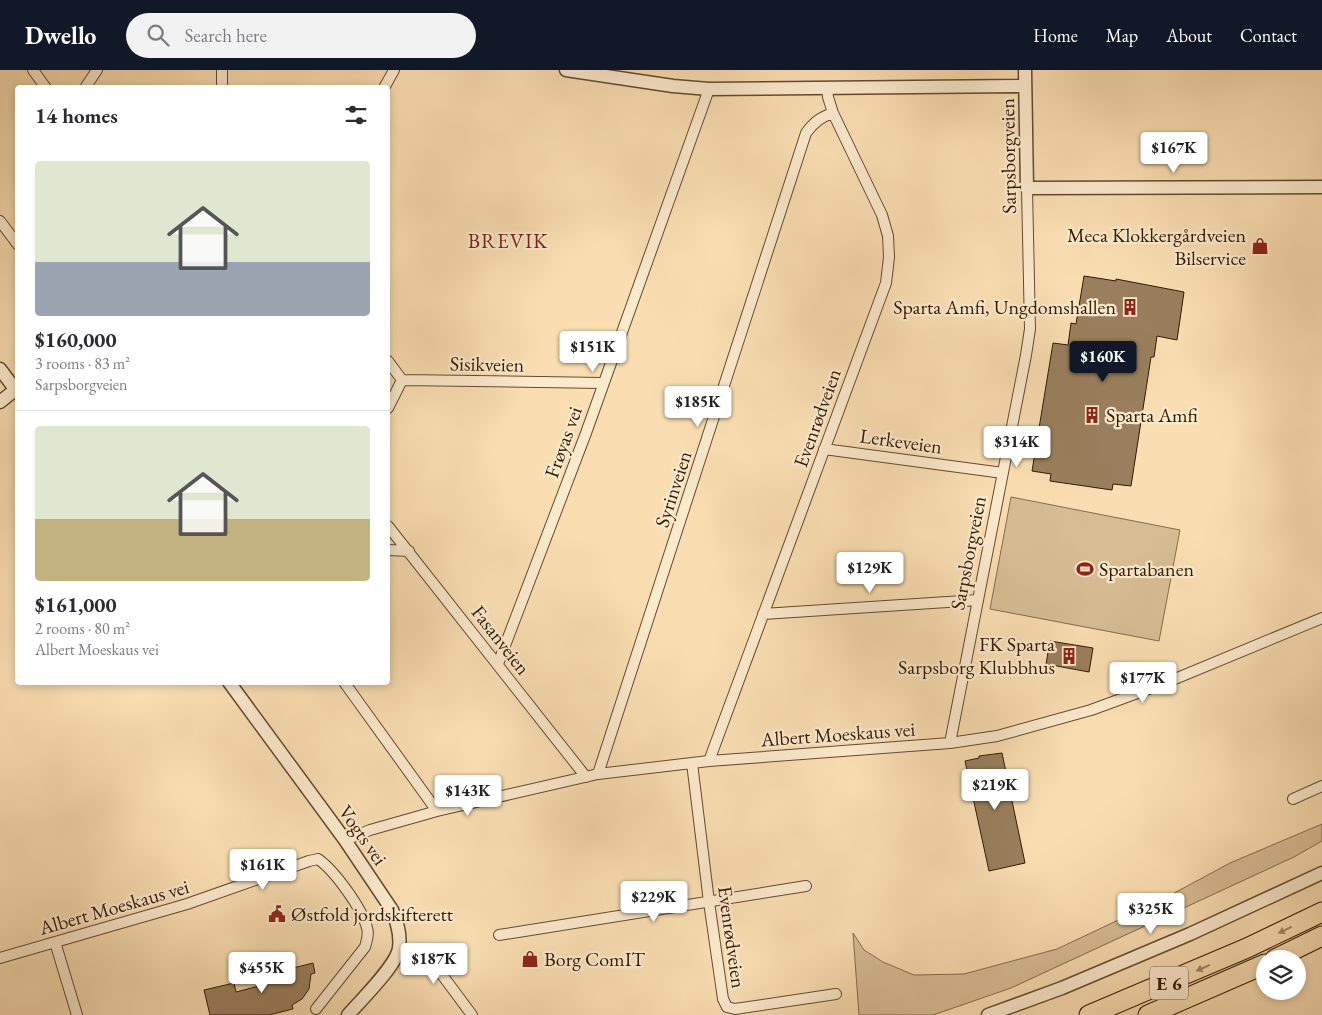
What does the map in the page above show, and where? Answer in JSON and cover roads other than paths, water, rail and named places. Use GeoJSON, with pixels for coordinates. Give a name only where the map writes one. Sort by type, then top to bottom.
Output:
{"type":"FeatureCollection","features":[{"type":"Feature","properties":{"kind":"highway","name":"E 6"},"geometry":{"type":"LineString","coordinates":[[1089,1015],[1231,955],[1322,912]]}},
{"type":"Feature","properties":{"kind":"highway"},"geometry":{"type":"LineString","coordinates":[[1293,950],[1322,936]]}},
{"type":"Feature","properties":{"kind":"highway","name":"E 6"},"geometry":{"type":"LineString","coordinates":[[1148,1015],[1256,968]]}},
{"type":"Feature","properties":{"kind":"street"},"geometry":{"type":"LineString","coordinates":[[33,70],[44,85]]}},
{"type":"Feature","properties":{"kind":"street"},"geometry":{"type":"LineString","coordinates":[[87,85],[97,70]]}},
{"type":"Feature","properties":{"kind":"street"},"geometry":{"type":"LineString","coordinates":[[222,70],[222,85]]}},
{"type":"Feature","properties":{"kind":"street"},"geometry":{"type":"LineString","coordinates":[[386,85],[394,70]]}},
{"type":"Feature","properties":{"kind":"street"},"geometry":{"type":"LineString","coordinates":[[566,70],[673,86],[708,89],[1025,86]]}},
{"type":"Feature","properties":{"kind":"street","name":"Sarpsborgveien"},"geometry":{"type":"LineString","coordinates":[[950,743],[1030,329],[1025,70]]}},
{"type":"Feature","properties":{"kind":"street","name":"Evenrødveien"},"geometry":{"type":"LineString","coordinates":[[709,761],[886,283],[889,257],[888,236],[882,215],[833,113],[827,88]]}},
{"type":"Feature","properties":{"kind":"street","name":"Frøyas vei"},"geometry":{"type":"LineString","coordinates":[[498,664],[536,567],[659,230],[708,89]]}},
{"type":"Feature","properties":{"kind":"street","name":"Syrinveien"},"geometry":{"type":"LineString","coordinates":[[598,774],[806,133],[812,124],[820,118],[833,113]]}},
{"type":"Feature","properties":{"kind":"street"},"geometry":{"type":"LineString","coordinates":[[1027,188],[1322,186]]}},
{"type":"Feature","properties":{"kind":"street"},"geometry":{"type":"LineString","coordinates":[[0,221],[15,241]]}},
{"type":"Feature","properties":{"kind":"street"},"geometry":{"type":"LineString","coordinates":[[390,364],[402,380],[390,404]]}},
{"type":"Feature","properties":{"kind":"street"},"geometry":{"type":"LineString","coordinates":[[0,369],[15,391]]}},
{"type":"Feature","properties":{"kind":"street","name":"Sisikveien"},"geometry":{"type":"LineString","coordinates":[[402,380],[602,383]]}},
{"type":"Feature","properties":{"kind":"street"},"geometry":{"type":"LineString","coordinates":[[0,402],[15,393]]}},
{"type":"Feature","properties":{"kind":"street","name":"Lerkeveien"},"geometry":{"type":"LineString","coordinates":[[824,449],[1003,473]]}},
{"type":"Feature","properties":{"kind":"street","name":"Fasanveien"},"geometry":{"type":"LineString","coordinates":[[390,528],[586,777]]}},
{"type":"Feature","properties":{"kind":"street"},"geometry":{"type":"LineString","coordinates":[[390,550],[409,551]]}},
{"type":"Feature","properties":{"kind":"street"},"geometry":{"type":"LineString","coordinates":[[764,614],[978,600]]}},
{"type":"Feature","properties":{"kind":"street","name":"Albert Moeskaus vei"},"geometry":{"type":"LineString","coordinates":[[345,840],[370,830],[437,811],[598,774],[709,761],[950,743],[997,736],[1090,710],[1170,681],[1322,618]]}},
{"type":"Feature","properties":{"kind":"street","name":"Vogts vei"},"geometry":{"type":"LineString","coordinates":[[231,685],[345,840],[392,910],[398,928],[399,949]]}},
{"type":"Feature","properties":{"kind":"street"},"geometry":{"type":"LineString","coordinates":[[346,685],[437,811]]}},
{"type":"Feature","properties":{"kind":"street","name":"Evenrødveien"},"geometry":{"type":"LineString","coordinates":[[692,763],[709,902],[723,999],[727,1007],[735,1008],[836,994]]}},
{"type":"Feature","properties":{"kind":"street"},"geometry":{"type":"LineString","coordinates":[[1293,799],[1322,786]]}},
{"type":"Feature","properties":{"kind":"street","name":"Albert Moeskaus vei"},"geometry":{"type":"LineString","coordinates":[[0,958],[188,904],[318,859],[327,865],[358,908],[368,929],[368,937],[365,947],[316,1009]]}},
{"type":"Feature","properties":{"kind":"street"},"geometry":{"type":"LineString","coordinates":[[988,1015],[1071,984],[1190,934],[1322,874]]}},
{"type":"Feature","properties":{"kind":"street"},"geometry":{"type":"LineString","coordinates":[[499,935],[806,886]]}},
{"type":"Feature","properties":{"kind":"street"},"geometry":{"type":"LineString","coordinates":[[55,942],[77,1015]]}},
{"type":"Feature","properties":{"kind":"street"},"geometry":{"type":"LineString","coordinates":[[348,1015],[393,962],[399,949],[422,954],[434,964],[472,1015]]}},
{"type":"Feature","properties":{"kind":"place","name":"Meca Klokkergårdveien Bilservice"},"geometry":{"type":"Point","coordinates":[1260,246]}},
{"type":"Feature","properties":{"kind":"place","name":"Sparta Amfi, Ungdomshallen"},"geometry":{"type":"Point","coordinates":[1130,307]}},
{"type":"Feature","properties":{"kind":"place","name":"Sparta Amfi"},"geometry":{"type":"Point","coordinates":[1092,415]}},
{"type":"Feature","properties":{"kind":"place","name":"Spartabanen"},"geometry":{"type":"Point","coordinates":[1085,569]}},
{"type":"Feature","properties":{"kind":"place","name":"FK Sparta Sarpsborg Klubbhus"},"geometry":{"type":"Point","coordinates":[1069,656]}},
{"type":"Feature","properties":{"kind":"place","name":"Østfold jordskifterett"},"geometry":{"type":"Point","coordinates":[277,914]}},
{"type":"Feature","properties":{"kind":"place","name":"Borg ComIT"},"geometry":{"type":"Point","coordinates":[530,959]}},
{"type":"Feature","properties":{"kind":"district","name":"BREVIK"},"geometry":{"type":"Point","coordinates":[508,241]}}]}
